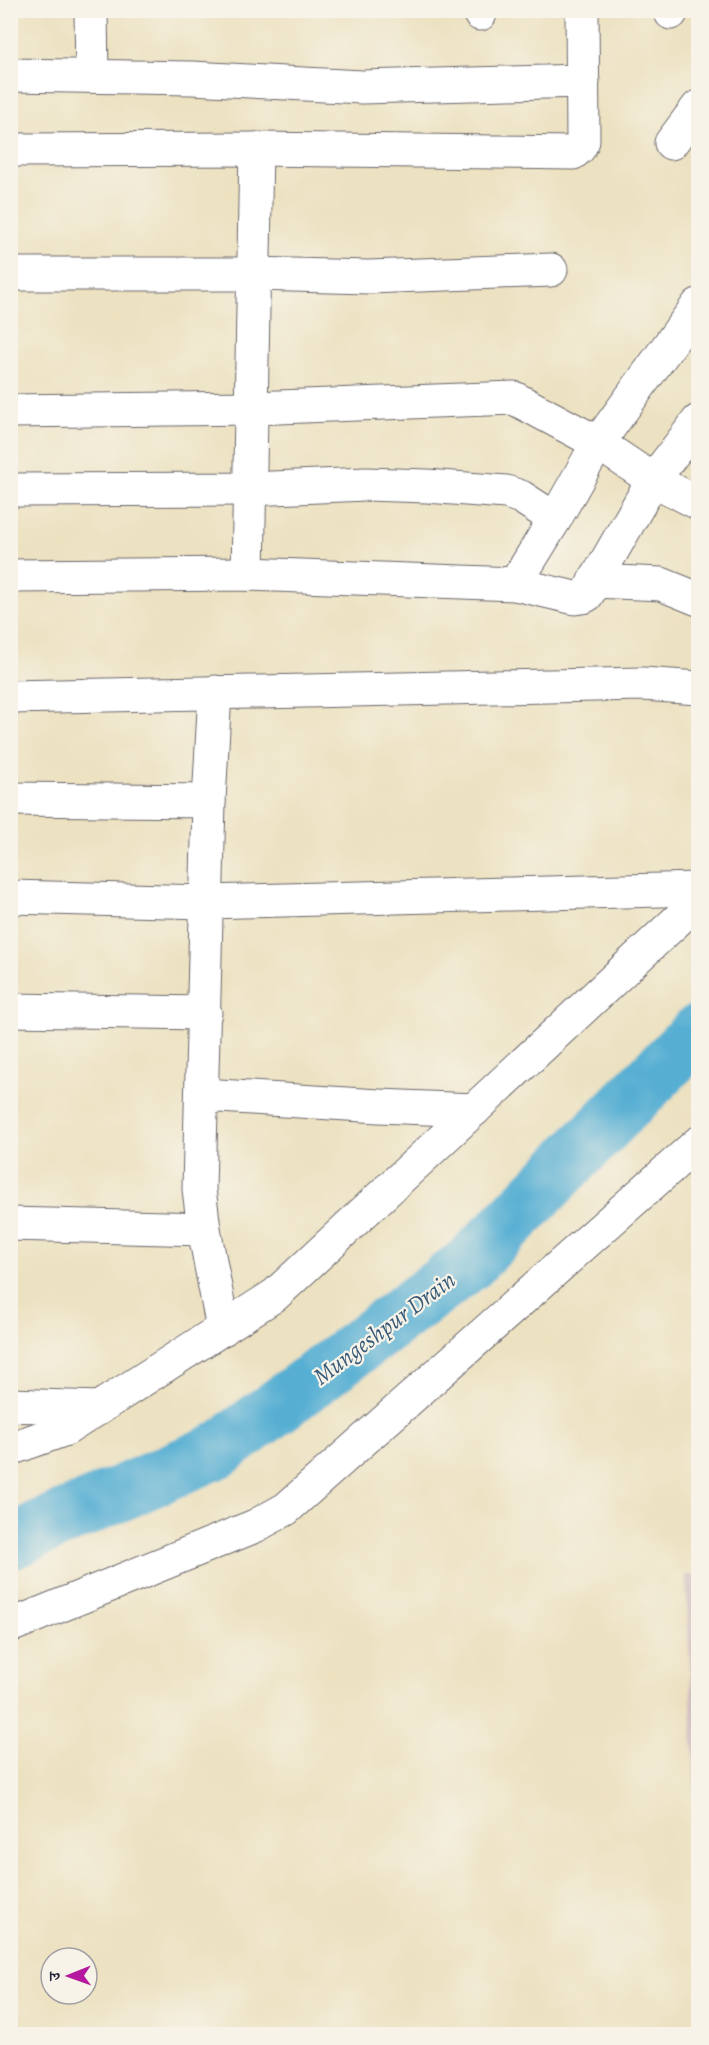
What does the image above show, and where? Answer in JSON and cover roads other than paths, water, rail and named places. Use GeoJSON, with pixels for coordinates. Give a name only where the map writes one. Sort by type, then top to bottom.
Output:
{"type":"FeatureCollection","features":[{"type":"Feature","properties":{"kind":"street"},"geometry":{"type":"LineString","coordinates":[[91,10],[92,76]]}},
{"type":"Feature","properties":{"kind":"street"},"geometry":{"type":"LineString","coordinates":[[10,150],[256,148],[573,153],[583,141],[582,10]]}},
{"type":"Feature","properties":{"kind":"street"},"geometry":{"type":"LineString","coordinates":[[10,75],[192,78],[362,87],[583,81]]}},
{"type":"Feature","properties":{"kind":"street"},"geometry":{"type":"LineString","coordinates":[[671,143],[699,107]]}},
{"type":"Feature","properties":{"kind":"street"},"geometry":{"type":"LineString","coordinates":[[248,574],[256,148]]}},
{"type":"Feature","properties":{"kind":"street"},"geometry":{"type":"LineString","coordinates":[[10,274],[254,274],[369,277],[551,270]]}},
{"type":"Feature","properties":{"kind":"street"},"geometry":{"type":"LineString","coordinates":[[515,585],[598,443],[699,306]]}},
{"type":"Feature","properties":{"kind":"street"},"geometry":{"type":"LineString","coordinates":[[10,411],[252,408],[514,398],[598,443],[653,480],[699,503]]}},
{"type":"Feature","properties":{"kind":"street"},"geometry":{"type":"LineString","coordinates":[[10,576],[248,574],[515,585],[575,598],[584,597],[653,480],[699,421]]}},
{"type":"Feature","properties":{"kind":"street"},"geometry":{"type":"LineString","coordinates":[[10,490],[249,489],[366,484],[427,486],[506,492],[520,497],[555,519]]}},
{"type":"Feature","properties":{"kind":"street"},"geometry":{"type":"LineString","coordinates":[[594,581],[661,584],[699,599]]}},
{"type":"Feature","properties":{"kind":"street"},"geometry":{"type":"LineString","coordinates":[[10,697],[643,684],[699,688]]}},
{"type":"Feature","properties":{"kind":"street"},"geometry":{"type":"LineString","coordinates":[[215,692],[209,801],[200,1189],[204,1229],[223,1329]]}},
{"type":"Feature","properties":{"kind":"street"},"geometry":{"type":"LineString","coordinates":[[10,799],[209,801]]}},
{"type":"Feature","properties":{"kind":"street"},"geometry":{"type":"LineString","coordinates":[[10,897],[206,902],[699,889]]}},
{"type":"Feature","properties":{"kind":"street"},"geometry":{"type":"LineString","coordinates":[[10,1449],[66,1429],[275,1295],[699,901]]}},
{"type":"Feature","properties":{"kind":"street"},"geometry":{"type":"LineString","coordinates":[[10,1010],[205,1013]]}},
{"type":"Feature","properties":{"kind":"street"},"geometry":{"type":"LineString","coordinates":[[203,1095],[474,1110]]}},
{"type":"Feature","properties":{"kind":"street"},"geometry":{"type":"LineString","coordinates":[[10,1626],[255,1526],[286,1509],[699,1143]]}},
{"type":"Feature","properties":{"kind":"street"},"geometry":{"type":"LineString","coordinates":[[10,1224],[204,1229]]}},
{"type":"Feature","properties":{"kind":"street"},"geometry":{"type":"LineString","coordinates":[[10,1405],[99,1408]]}},
{"type":"Feature","properties":{"kind":"waterway","name":"Mungeshpur Drain"},"geometry":{"type":"LineString","coordinates":[[10,1542],[219,1450],[470,1263],[698,1032]]}}]}
